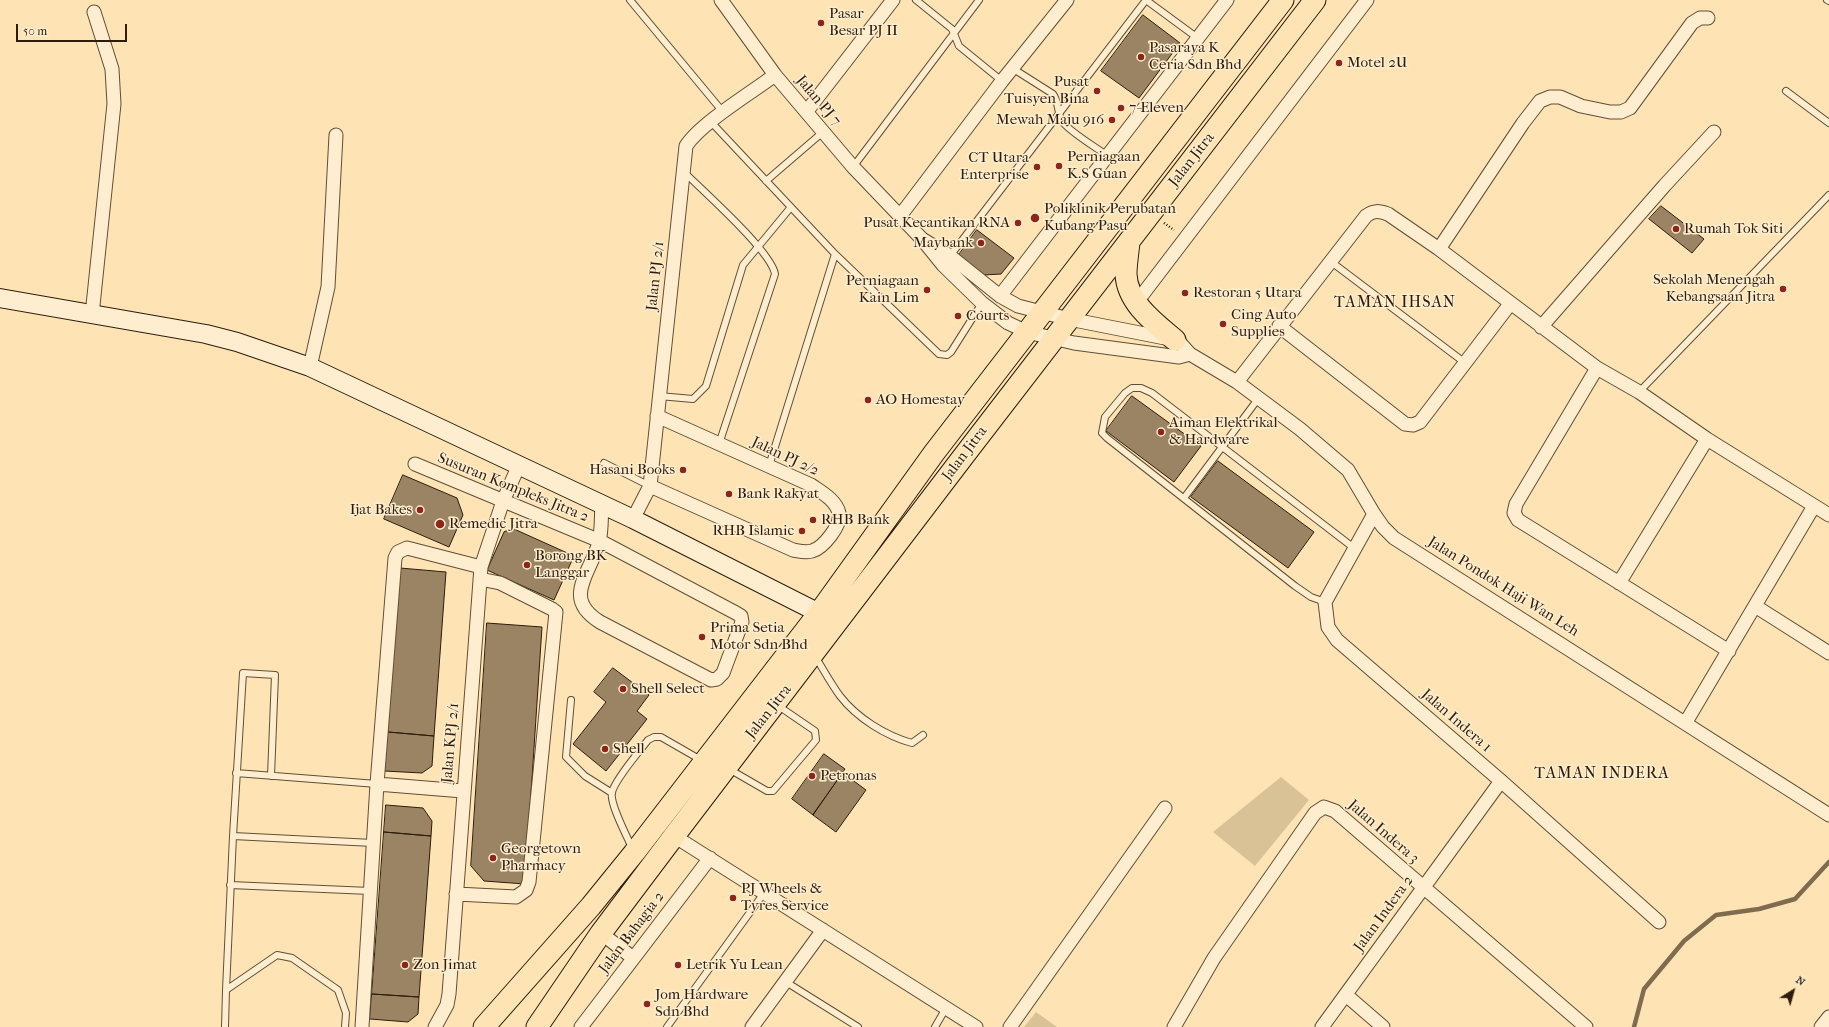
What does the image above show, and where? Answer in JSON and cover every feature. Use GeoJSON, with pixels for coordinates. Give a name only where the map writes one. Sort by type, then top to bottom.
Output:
{"type":"FeatureCollection","features":[{"type":"Feature","properties":{"kind":"highway","name":"Jalan Jitra"},"geometry":{"type":"LineString","coordinates":[[537,1027],[601,933],[674,836],[1315,0]]}},
{"type":"Feature","properties":{"kind":"highway","name":"Jalan Jitra"},"geometry":{"type":"LineString","coordinates":[[484,1027],[591,906],[634,853],[819,613],[934,453],[1276,4]]}},
{"type":"Feature","properties":{"kind":"highway"},"geometry":{"type":"LineString","coordinates":[[1129,242],[1126,273],[1127,285],[1131,294],[1151,320],[1182,347]]}},
{"type":"Feature","properties":{"kind":"main road"},"geometry":{"type":"LineString","coordinates":[[0,298],[206,334],[244,344],[310,367],[633,519],[819,613]]}},
{"type":"Feature","properties":{"kind":"street","name":"Jalan PJ 7"},"geometry":{"type":"LineString","coordinates":[[721,0],[775,76],[807,111],[854,168],[922,239]]}},
{"type":"Feature","properties":{"kind":"street"},"geometry":{"type":"LineString","coordinates":[[807,111],[892,0]]}},
{"type":"Feature","properties":{"kind":"street"},"geometry":{"type":"LineString","coordinates":[[900,216],[1012,68],[1067,0]]}},
{"type":"Feature","properties":{"kind":"street"},"geometry":{"type":"LineString","coordinates":[[1000,296],[1199,39],[1227,0]]}},
{"type":"Feature","properties":{"kind":"street"},"geometry":{"type":"LineString","coordinates":[[1136,302],[1362,2]]}},
{"type":"Feature","properties":{"kind":"street"},"geometry":{"type":"LineString","coordinates":[[92,315],[114,104],[112,70],[94,12]]}},
{"type":"Feature","properties":{"kind":"street"},"geometry":{"type":"LineString","coordinates":[[1439,249],[1523,123],[1540,101],[1550,97],[1560,97],[1582,106],[1610,112],[1621,112],[1630,108],[1692,23],[1700,18],[1708,18]]}},
{"type":"Feature","properties":{"kind":"street","name":"Jalan PJ 2/1"},"geometry":{"type":"LineString","coordinates":[[633,519],[650,486],[682,171],[686,146],[691,138],[723,112],[775,76]]}},
{"type":"Feature","properties":{"kind":"street"},"geometry":{"type":"LineString","coordinates":[[1541,327],[1665,185],[1714,132]]}},
{"type":"Feature","properties":{"kind":"street"},"geometry":{"type":"LineString","coordinates":[[310,367],[328,287],[336,135]]}},
{"type":"Feature","properties":{"kind":"street"},"geometry":{"type":"LineString","coordinates":[[1237,382],[1366,216],[1372,212],[1380,211],[1388,214],[1439,249],[1510,304],[1597,368],[1639,392],[1707,439],[1829,515]]}},
{"type":"Feature","properties":{"kind":"street"},"geometry":{"type":"LineString","coordinates":[[922,239],[943,265],[982,303],[1008,323],[1027,332],[1054,339],[1179,357],[1182,347]]}},
{"type":"Feature","properties":{"kind":"street","name":"Jalan Pondok Haji Wan Leh"},"geometry":{"type":"LineString","coordinates":[[922,239],[950,256],[1000,296],[1018,306],[1182,347],[1237,382],[1300,430],[1348,470],[1374,514],[1394,538],[1686,722],[1829,815]]}},
{"type":"Feature","properties":{"kind":"street"},"geometry":{"type":"LineString","coordinates":[[1279,326],[1405,424],[1413,425],[1420,422],[1464,362],[1510,304]]}},
{"type":"Feature","properties":{"kind":"street"},"geometry":{"type":"LineString","coordinates":[[1597,368],[1516,504],[1514,513],[1518,520],[1728,651]]}},
{"type":"Feature","properties":{"kind":"street","name":"Jalan PJ 2/2"},"geometry":{"type":"LineString","coordinates":[[650,486],[789,549],[803,552],[811,551],[825,543],[838,523],[840,514],[837,508],[822,493],[811,485],[657,416]]}},
{"type":"Feature","properties":{"kind":"street"},"geometry":{"type":"LineString","coordinates":[[1619,583],[1707,439]]}},
{"type":"Feature","properties":{"kind":"street","name":"Susuran Kompleks Jitra 2"},"geometry":{"type":"LineString","coordinates":[[415,464],[600,541]]}},
{"type":"Feature","properties":{"kind":"street","name":"Jalan KPJ 2/1"},"geometry":{"type":"LineString","coordinates":[[435,1027],[444,1010],[449,994],[480,573],[503,501],[520,465]]}},
{"type":"Feature","properties":{"kind":"street"},"geometry":{"type":"LineString","coordinates":[[600,541],[741,616],[742,622],[722,673],[717,679],[711,680],[600,622],[584,610],[580,602],[579,593],[600,541],[602,505]]}},
{"type":"Feature","properties":{"kind":"street"},"geometry":{"type":"LineString","coordinates":[[1686,722],[1814,506]]}},
{"type":"Feature","properties":{"kind":"street"},"geometry":{"type":"LineString","coordinates":[[1325,602],[1374,514]]}},
{"type":"Feature","properties":{"kind":"street"},"geometry":{"type":"LineString","coordinates":[[362,1027],[377,784],[395,558],[398,552],[407,548],[480,573],[556,612],[529,882],[526,890],[521,895],[516,897],[456,894]]}},
{"type":"Feature","properties":{"kind":"street","name":"Jalan Indera 1"},"geometry":{"type":"LineString","coordinates":[[1325,602],[1328,627],[1337,640],[1501,781],[1659,922]]}},
{"type":"Feature","properties":{"kind":"street"},"geometry":{"type":"LineString","coordinates":[[1755,606],[1829,654]]}},
{"type":"Feature","properties":{"kind":"street","name":"Jalan Indera 2"},"geometry":{"type":"LineString","coordinates":[[1322,1027],[1501,781]]}},
{"type":"Feature","properties":{"kind":"street"},"geometry":{"type":"LineString","coordinates":[[377,784],[463,791]]}},
{"type":"Feature","properties":{"kind":"street","name":"Jalan Indera 3"},"geometry":{"type":"LineString","coordinates":[[1174,1027],[1214,958],[1315,813],[1324,807],[1335,811],[1586,1027]]}},
{"type":"Feature","properties":{"kind":"street"},"geometry":{"type":"LineString","coordinates":[[1010,1027],[1165,808]]}},
{"type":"Feature","properties":{"kind":"street"},"geometry":{"type":"LineString","coordinates":[[674,836],[976,1027]]}},
{"type":"Feature","properties":{"kind":"street","name":"Jalan Bahagia 2"},"geometry":{"type":"LineString","coordinates":[[581,1027],[710,858]]}},
{"type":"Feature","properties":{"kind":"street"},"geometry":{"type":"LineString","coordinates":[[752,1027],[823,930]]}},
{"type":"Feature","properties":{"kind":"street"},"geometry":{"type":"LineString","coordinates":[[601,933],[633,958]]}},
{"type":"Feature","properties":{"kind":"street"},"geometry":{"type":"LineString","coordinates":[[1346,996],[1383,1027]]}},
{"type":"Feature","properties":{"kind":"street"},"geometry":{"type":"LineString","coordinates":[[1821,1027],[1829,1017]]}},
{"type":"Feature","properties":{"kind":"lane"},"geometry":{"type":"LineString","coordinates":[[630,0],[723,112]]}},
{"type":"Feature","properties":{"kind":"lane"},"geometry":{"type":"LineString","coordinates":[[916,0],[948,25],[959,46],[1002,81]]}},
{"type":"Feature","properties":{"kind":"lane"},"geometry":{"type":"LineString","coordinates":[[854,168],[979,0]]}},
{"type":"Feature","properties":{"kind":"lane"},"geometry":{"type":"LineString","coordinates":[[950,256],[1146,0],[1199,39]]}},
{"type":"Feature","properties":{"kind":"lane"},"geometry":{"type":"LineString","coordinates":[[1012,68],[1053,94],[1057,103],[1059,114],[1066,126],[1108,156]]}},
{"type":"Feature","properties":{"kind":"lane"},"geometry":{"type":"LineString","coordinates":[[1786,91],[1829,123]]}},
{"type":"Feature","properties":{"kind":"lane"},"geometry":{"type":"LineString","coordinates":[[711,122],[835,254],[939,354],[947,355],[951,352],[982,303]]}},
{"type":"Feature","properties":{"kind":"lane"},"geometry":{"type":"LineString","coordinates":[[766,181],[823,132]]}},
{"type":"Feature","properties":{"kind":"lane"},"geometry":{"type":"LineString","coordinates":[[682,171],[758,246],[771,262],[775,274],[719,444]]}},
{"type":"Feature","properties":{"kind":"lane"},"geometry":{"type":"LineString","coordinates":[[1639,392],[1829,195]]}},
{"type":"Feature","properties":{"kind":"lane"},"geometry":{"type":"LineString","coordinates":[[659,396],[693,400],[703,392],[712,371],[741,270],[758,246],[792,207]]}},
{"type":"Feature","properties":{"kind":"lane"},"geometry":{"type":"LineString","coordinates":[[769,466],[835,254]]}},
{"type":"Feature","properties":{"kind":"lane"},"geometry":{"type":"LineString","coordinates":[[1330,261],[1464,362]]}},
{"type":"Feature","properties":{"kind":"lane"},"geometry":{"type":"LineString","coordinates":[[1325,602],[1311,597],[1295,586],[1107,438],[1102,433],[1105,417],[1125,393],[1132,388],[1141,388],[1152,393],[1354,548]]}},
{"type":"Feature","properties":{"kind":"lane"},"geometry":{"type":"LineString","coordinates":[[1184,498],[1221,446],[1258,399]]}},
{"type":"Feature","properties":{"kind":"lane"},"geometry":{"type":"LineString","coordinates":[[604,463],[650,486]]}},
{"type":"Feature","properties":{"kind":"lane"},"geometry":{"type":"LineString","coordinates":[[814,653],[840,696],[854,711],[897,739],[912,743],[923,735]]}},
{"type":"Feature","properties":{"kind":"lane"},"geometry":{"type":"LineString","coordinates":[[225,1027],[232,836],[244,673],[275,675],[271,776]]}},
{"type":"Feature","properties":{"kind":"lane"},"geometry":{"type":"LineString","coordinates":[[571,700],[566,757],[585,776],[612,793]]}},
{"type":"Feature","properties":{"kind":"lane"},"geometry":{"type":"LineString","coordinates":[[726,768],[767,790],[773,790],[778,787],[816,740],[816,731],[775,704]]}},
{"type":"Feature","properties":{"kind":"lane"},"geometry":{"type":"LineString","coordinates":[[634,853],[613,803],[612,793],[616,784],[648,740],[654,737],[670,741],[704,762]]}},
{"type":"Feature","properties":{"kind":"lane"},"geometry":{"type":"LineString","coordinates":[[236,773],[377,784]]}},
{"type":"Feature","properties":{"kind":"lane"},"geometry":{"type":"LineString","coordinates":[[232,836],[373,843]]}},
{"type":"Feature","properties":{"kind":"lane"},"geometry":{"type":"LineString","coordinates":[[230,885],[370,891]]}},
{"type":"Feature","properties":{"kind":"lane"},"geometry":{"type":"LineString","coordinates":[[667,1027],[764,893]]}},
{"type":"Feature","properties":{"kind":"lane"},"geometry":{"type":"LineString","coordinates":[[226,990],[277,955],[292,958],[338,990],[346,1013],[345,1027]]}},
{"type":"Feature","properties":{"kind":"lane"},"geometry":{"type":"LineString","coordinates":[[786,982],[858,1027]]}},
{"type":"Feature","properties":{"kind":"lane"},"geometry":{"type":"LineString","coordinates":[[935,1027],[946,1008]]}},
{"type":"Feature","properties":{"kind":"path"},"geometry":{"type":"LineString","coordinates":[[1151,213],[1184,238]]}},
{"type":"Feature","properties":{"kind":"shaded area"},"geometry":{"type":"Polygon","coordinates":[[[1281,777],[1309,800],[1255,866],[1213,832],[1281,777]]]}},
{"type":"Feature","properties":{"kind":"shaded area"},"geometry":{"type":"Polygon","coordinates":[[[1036,1012],[1057,1027],[1024,1027],[1036,1012]]]}},
{"type":"Feature","properties":{"kind":"building","name":"Pasaraya K Ceria Sdn Bhd"},"geometry":{"type":"Polygon","coordinates":[[[1143,15],[1180,43],[1139,98],[1101,71],[1143,15]]]}},
{"type":"Feature","properties":{"kind":"building","name":"Rumah Tok Siti"},"geometry":{"type":"Polygon","coordinates":[[[1661,206],[1704,239],[1692,253],[1649,219],[1661,206]]]}},
{"type":"Feature","properties":{"kind":"building","name":"Maybank"},"geometry":{"type":"Polygon","coordinates":[[[977,230],[1014,258],[1001,274],[984,275],[958,256],[977,230]]]}},
{"type":"Feature","properties":{"kind":"building"},"geometry":{"type":"Polygon","coordinates":[[[1132,396],[1201,446],[1174,482],[1106,431],[1132,396]]]}},
{"type":"Feature","properties":{"kind":"building"},"geometry":{"type":"Polygon","coordinates":[[[1218,461],[1314,532],[1288,568],[1191,497],[1218,461]]]}},
{"type":"Feature","properties":{"kind":"building"},"geometry":{"type":"Polygon","coordinates":[[[403,475],[457,498],[463,515],[449,547],[384,519],[403,475]]]}},
{"type":"Feature","properties":{"kind":"building"},"geometry":{"type":"Polygon","coordinates":[[[514,529],[574,556],[554,600],[487,570],[504,532],[514,529]]]}},
{"type":"Feature","properties":{"kind":"building"},"geometry":{"type":"Polygon","coordinates":[[[400,568],[446,572],[434,736],[388,732],[400,568]]]}},
{"type":"Feature","properties":{"kind":"building"},"geometry":{"type":"Polygon","coordinates":[[[487,623],[542,627],[525,884],[484,881],[471,866],[487,623]]]}},
{"type":"Feature","properties":{"kind":"building"},"geometry":{"type":"Polygon","coordinates":[[[613,668],[649,695],[637,711],[647,719],[606,771],[573,744],[606,702],[594,692],[613,668]]]}},
{"type":"Feature","properties":{"kind":"building"},"geometry":{"type":"Polygon","coordinates":[[[388,732],[434,736],[432,766],[422,773],[384,771],[388,732]]]}},
{"type":"Feature","properties":{"kind":"building"},"geometry":{"type":"Polygon","coordinates":[[[824,754],[845,769],[813,815],[792,799],[824,754]]]}},
{"type":"Feature","properties":{"kind":"building"},"geometry":{"type":"Polygon","coordinates":[[[843,773],[866,790],[836,832],[813,815],[843,773]]]}},
{"type":"Feature","properties":{"kind":"building"},"geometry":{"type":"Polygon","coordinates":[[[386,805],[423,808],[432,821],[431,836],[384,832],[386,805]]]}},
{"type":"Feature","properties":{"kind":"building"},"geometry":{"type":"Polygon","coordinates":[[[384,832],[431,836],[419,997],[372,994],[384,832]]]}},
{"type":"Feature","properties":{"kind":"building"},"geometry":{"type":"Polygon","coordinates":[[[372,994],[419,997],[418,1014],[408,1022],[370,1019],[372,994]]]}},
{"type":"Feature","properties":{"kind":"waterway"},"geometry":{"type":"LineString","coordinates":[[1634,1027],[1644,989],[1684,941],[1716,915],[1759,909],[1795,899],[1829,862]]}},
{"type":"Feature","properties":{"kind":"place","name":"Pasar Besar PJ II"},"geometry":{"type":"Point","coordinates":[821,23]}},
{"type":"Feature","properties":{"kind":"place","name":"Pasaraya K Ceria Sdn Bhd"},"geometry":{"type":"Point","coordinates":[1141,57]}},
{"type":"Feature","properties":{"kind":"place","name":"Motel 2U"},"geometry":{"type":"Point","coordinates":[1339,63]}},
{"type":"Feature","properties":{"kind":"place","name":"Pusat Tuisyen Bina"},"geometry":{"type":"Point","coordinates":[1097,91]}},
{"type":"Feature","properties":{"kind":"place","name":"7-Eleven"},"geometry":{"type":"Point","coordinates":[1121,108]}},
{"type":"Feature","properties":{"kind":"place","name":"Mewah Maju 916"},"geometry":{"type":"Point","coordinates":[1112,120]}},
{"type":"Feature","properties":{"kind":"place","name":"Perniagaan K.S Guan"},"geometry":{"type":"Point","coordinates":[1059,166]}},
{"type":"Feature","properties":{"kind":"place","name":"CT Utara Enterprise"},"geometry":{"type":"Point","coordinates":[1037,167]}},
{"type":"Feature","properties":{"kind":"place","name":"Poliklinik Perubatan Kubang Pasu"},"geometry":{"type":"Point","coordinates":[1035,218]}},
{"type":"Feature","properties":{"kind":"place","name":"Pusat Kecantikan RNA"},"geometry":{"type":"Point","coordinates":[1018,223]}},
{"type":"Feature","properties":{"kind":"place","name":"Rumah Tok Siti"},"geometry":{"type":"Point","coordinates":[1676,229]}},
{"type":"Feature","properties":{"kind":"place","name":"Maybank"},"geometry":{"type":"Point","coordinates":[981,243]}},
{"type":"Feature","properties":{"kind":"place","name":"Sekolah Menengah Kebangsaan Jitra"},"geometry":{"type":"Point","coordinates":[1783,289]}},
{"type":"Feature","properties":{"kind":"place","name":"Perniagaan Kain Lim"},"geometry":{"type":"Point","coordinates":[927,290]}},
{"type":"Feature","properties":{"kind":"place","name":"Restoran 5 Utara"},"geometry":{"type":"Point","coordinates":[1185,293]}},
{"type":"Feature","properties":{"kind":"place","name":"Courts"},"geometry":{"type":"Point","coordinates":[958,316]}},
{"type":"Feature","properties":{"kind":"place","name":"Cing Auto Supplies"},"geometry":{"type":"Point","coordinates":[1223,324]}},
{"type":"Feature","properties":{"kind":"place","name":"AO Homestay"},"geometry":{"type":"Point","coordinates":[868,400]}},
{"type":"Feature","properties":{"kind":"place","name":"Aiman Elektrikal & Hardware"},"geometry":{"type":"Point","coordinates":[1161,432]}},
{"type":"Feature","properties":{"kind":"place","name":"Hasani Books"},"geometry":{"type":"Point","coordinates":[683,470]}},
{"type":"Feature","properties":{"kind":"place","name":"Bank Rakyat"},"geometry":{"type":"Point","coordinates":[729,494]}},
{"type":"Feature","properties":{"kind":"place","name":"Ijat Bakes"},"geometry":{"type":"Point","coordinates":[420,510]}},
{"type":"Feature","properties":{"kind":"place","name":"RHB Bank"},"geometry":{"type":"Point","coordinates":[813,520]}},
{"type":"Feature","properties":{"kind":"place","name":"Remedic Jitra"},"geometry":{"type":"Point","coordinates":[440,524]}},
{"type":"Feature","properties":{"kind":"place","name":"RHB Islamic"},"geometry":{"type":"Point","coordinates":[802,531]}},
{"type":"Feature","properties":{"kind":"place","name":"Borong BK Langgar"},"geometry":{"type":"Point","coordinates":[527,565]}},
{"type":"Feature","properties":{"kind":"place","name":"Prima Setia Motor Sdn Bhd"},"geometry":{"type":"Point","coordinates":[702,637]}},
{"type":"Feature","properties":{"kind":"place","name":"Shell Select"},"geometry":{"type":"Point","coordinates":[623,689]}},
{"type":"Feature","properties":{"kind":"place","name":"Shell"},"geometry":{"type":"Point","coordinates":[605,749]}},
{"type":"Feature","properties":{"kind":"place","name":"Petronas"},"geometry":{"type":"Point","coordinates":[812,776]}},
{"type":"Feature","properties":{"kind":"place","name":"Georgetown Pharmacy"},"geometry":{"type":"Point","coordinates":[493,858]}},
{"type":"Feature","properties":{"kind":"place","name":"PJ Wheels & Tyres Service"},"geometry":{"type":"Point","coordinates":[733,898]}},
{"type":"Feature","properties":{"kind":"place","name":"Zon Jimat"},"geometry":{"type":"Point","coordinates":[405,965]}},
{"type":"Feature","properties":{"kind":"place","name":"Letrik Yu Lean"},"geometry":{"type":"Point","coordinates":[678,965]}},
{"type":"Feature","properties":{"kind":"place","name":"Jom Hardware Sdn Bhd"},"geometry":{"type":"Point","coordinates":[647,1004]}},
{"type":"Feature","properties":{"kind":"district","name":"TAMAN IHSAN"},"geometry":{"type":"Point","coordinates":[1395,303]}},
{"type":"Feature","properties":{"kind":"district","name":"TAMAN INDERA"},"geometry":{"type":"Point","coordinates":[1602,774]}}]}
